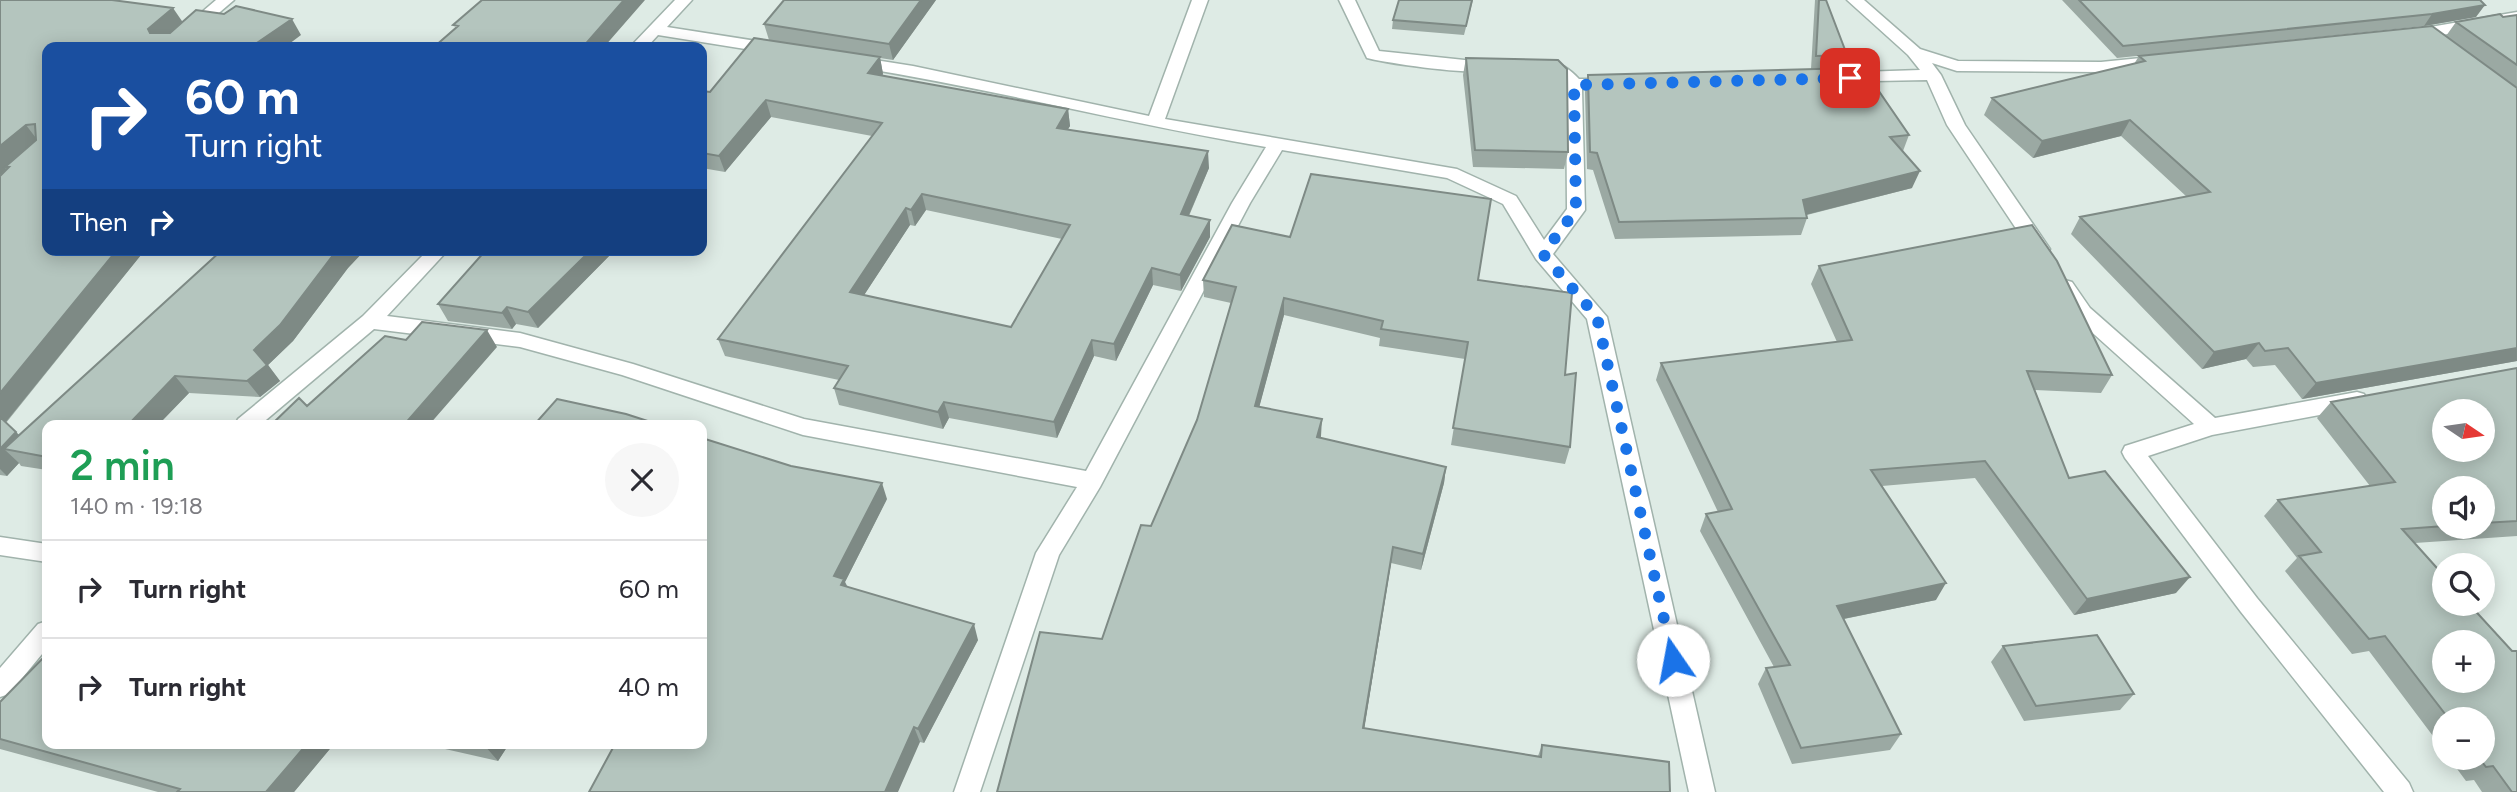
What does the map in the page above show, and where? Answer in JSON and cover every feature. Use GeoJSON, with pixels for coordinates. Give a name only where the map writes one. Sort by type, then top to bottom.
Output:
{"type":"FeatureCollection","features":[{"type":"Feature","properties":{"kind":"street"},"geometry":{"type":"LineString","coordinates":[[175,42],[226,0]]}},
{"type":"Feature","properties":{"kind":"street"},"geometry":{"type":"LineString","coordinates":[[643,42],[684,0]]}},
{"type":"Feature","properties":{"kind":"street"},"geometry":{"type":"LineString","coordinates":[[1155,123],[1200,0]]}},
{"type":"Feature","properties":{"kind":"street"},"geometry":{"type":"LineString","coordinates":[[1348,0],[1373,55],[1513,70],[1561,69],[1574,85],[1576,210],[1543,254]]}},
{"type":"Feature","properties":{"kind":"street"},"geometry":{"type":"LineString","coordinates":[[1855,0],[1914,52],[1933,75],[1956,125],[2083,313],[2211,427]]}},
{"type":"Feature","properties":{"kind":"street"},"geometry":{"type":"LineString","coordinates":[[2399,36],[2517,17]]}},
{"type":"Feature","properties":{"kind":"street"},"geometry":{"type":"LineString","coordinates":[[655,30],[791,51]]}},
{"type":"Feature","properties":{"kind":"street"},"geometry":{"type":"LineString","coordinates":[[2424,34],[2445,49]]}},
{"type":"Feature","properties":{"kind":"street"},"geometry":{"type":"LineString","coordinates":[[1914,52],[1957,66],[2101,67],[2183,58]]}},
{"type":"Feature","properties":{"kind":"street"},"geometry":{"type":"LineString","coordinates":[[845,60],[913,71],[1155,123],[1451,173],[1510,200],[1543,254],[1597,317],[1702,792]]}},
{"type":"Feature","properties":{"kind":"street"},"geometry":{"type":"LineString","coordinates":[[1808,79],[1933,75]]}},
{"type":"Feature","properties":{"kind":"street"},"geometry":{"type":"LineString","coordinates":[[1574,85],[1629,83]]}},
{"type":"Feature","properties":{"kind":"street"},"geometry":{"type":"LineString","coordinates":[[967,792],[1048,553],[1092,481],[1241,203],[1276,145]]}},
{"type":"Feature","properties":{"kind":"street"},"geometry":{"type":"LineString","coordinates":[[252,420],[370,321],[433,256]]}},
{"type":"Feature","properties":{"kind":"street"},"geometry":{"type":"LineString","coordinates":[[370,321],[520,340],[626,369],[803,427],[1092,481]]}},
{"type":"Feature","properties":{"kind":"street"},"geometry":{"type":"LineString","coordinates":[[2384,395],[2211,427],[2133,452],[2249,605],[2400,792]]}},
{"type":"Feature","properties":{"kind":"street"},"geometry":{"type":"LineString","coordinates":[[0,546],[42,552]]}},
{"type":"Feature","properties":{"kind":"street"},"geometry":{"type":"LineString","coordinates":[[0,686],[42,637]]}},
{"type":"Feature","properties":{"kind":"building"},"geometry":{"type":"Polygon","coordinates":[[[0,0],[112,0],[173,8],[148,29],[150,33],[170,33],[196,10],[224,14],[236,6],[292,19],[258,42],[42,42],[42,256],[112,256],[0,393],[0,176],[9,167],[5,167],[36,140],[35,124],[26,125],[0,146],[0,0]]]}},
{"type":"Feature","properties":{"kind":"building"},"geometry":{"type":"Polygon","coordinates":[[[482,0],[624,0],[587,42],[440,42],[458,26],[453,25],[482,0]]]}},
{"type":"Feature","properties":{"kind":"building"},"geometry":{"type":"Polygon","coordinates":[[[784,0],[921,0],[889,44],[764,24],[784,0]]]}},
{"type":"Feature","properties":{"kind":"building"},"geometry":{"type":"Polygon","coordinates":[[[1399,0],[1472,0],[1466,26],[1393,20],[1399,0]]]}},
{"type":"Feature","properties":{"kind":"building"},"geometry":{"type":"Polygon","coordinates":[[[1819,0],[1826,0],[1847,55],[1816,56],[1819,0]]]}},
{"type":"Feature","properties":{"kind":"building"},"geometry":{"type":"Polygon","coordinates":[[[2079,0],[2480,0],[2485,5],[2432,14],[2123,46],[2079,0]]]}},
{"type":"Feature","properties":{"kind":"building"},"geometry":{"type":"Polygon","coordinates":[[[2500,14],[2503,17],[2517,15],[2517,65],[2456,22],[2500,14]]]}},
{"type":"Feature","properties":{"kind":"building"},"geometry":{"type":"Polygon","coordinates":[[[2432,26],[2517,88],[2517,348],[2316,383],[2288,348],[2265,351],[2259,343],[2214,352],[2080,217],[2210,192],[2130,120],[2042,141],[1992,98],[2145,61],[2139,56],[2432,26]]]}},
{"type":"Feature","properties":{"kind":"building"},"geometry":{"type":"Polygon","coordinates":[[[754,38],[880,57],[868,73],[1068,109],[1057,128],[1208,151],[1181,214],[1210,220],[1180,275],[1152,268],[1114,344],[1092,340],[1054,422],[944,402],[938,412],[834,388],[848,366],[718,339],[882,123],[766,100],[719,156],[707,154],[707,92],[710,92],[754,38]],[[922,194],[911,210],[906,208],[850,292],[1011,327],[1070,225],[922,194]]]}},
{"type":"Feature","properties":{"kind":"building"},"geometry":{"type":"Polygon","coordinates":[[[1466,58],[1558,60],[1567,69],[1568,152],[1475,150],[1466,58]]]}},
{"type":"Feature","properties":{"kind":"building"},"geometry":{"type":"Polygon","coordinates":[[[1854,68],[1860,84],[1874,84],[1909,135],[1890,137],[1920,171],[1803,200],[1807,218],[1619,222],[1597,153],[1590,152],[1588,75],[1854,68]]]}},
{"type":"Feature","properties":{"kind":"building"},"geometry":{"type":"Polygon","coordinates":[[[1311,174],[1491,199],[1478,280],[1572,293],[1565,375],[1576,373],[1570,447],[1453,428],[1468,342],[1381,329],[1383,321],[1284,298],[1255,406],[1322,419],[1317,437],[1446,467],[1423,554],[1393,547],[1363,728],[1541,757],[1542,745],[1669,762],[1670,792],[997,792],[1040,632],[1102,639],[1141,525],[1151,526],[1197,420],[1236,287],[1203,280],[1232,225],[1290,237],[1311,174]]]}},
{"type":"Feature","properties":{"kind":"building"},"geometry":{"type":"Polygon","coordinates":[[[2032,225],[2057,261],[2112,375],[2027,371],[2069,478],[2105,471],[2190,577],[2087,599],[1985,461],[1871,470],[1946,583],[1837,606],[1901,734],[1801,748],[1766,668],[1790,665],[1706,514],[1732,509],[1661,363],[1852,340],[1819,266],[2032,225]]]}},
{"type":"Feature","properties":{"kind":"building"},"geometry":{"type":"Polygon","coordinates":[[[215,256],[332,256],[280,325],[254,350],[267,365],[247,381],[175,376],[133,420],[42,420],[42,456],[4,449],[215,256]]]}},
{"type":"Feature","properties":{"kind":"building"},"geometry":{"type":"Polygon","coordinates":[[[481,256],[585,256],[528,312],[507,307],[502,313],[438,304],[481,256]]]}},
{"type":"Feature","properties":{"kind":"building"},"geometry":{"type":"Polygon","coordinates":[[[422,322],[487,330],[408,420],[276,420],[299,398],[307,406],[385,336],[406,340],[422,322]]]}},
{"type":"Feature","properties":{"kind":"building"},"geometry":{"type":"Polygon","coordinates":[[[2517,368],[2517,521],[2495,522],[2495,476],[2432,476],[2432,527],[2402,529],[2432,562],[2432,616],[2480,616],[2493,630],[2432,630],[2432,693],[2495,693],[2495,632],[2512,651],[2517,651],[2517,792],[2512,792],[2495,769],[2495,707],[2440,707],[2385,636],[2369,639],[2299,556],[2321,552],[2278,500],[2395,482],[2331,402],[2517,368]]]}},
{"type":"Feature","properties":{"kind":"building"},"geometry":{"type":"Polygon","coordinates":[[[557,399],[645,420],[538,420],[557,399]]]}},
{"type":"Feature","properties":{"kind":"building"},"geometry":{"type":"Polygon","coordinates":[[[0,417],[16,432],[0,449],[0,417]]]}},
{"type":"Feature","properties":{"kind":"building"},"geometry":{"type":"Polygon","coordinates":[[[707,440],[791,466],[882,483],[834,576],[844,579],[841,585],[974,624],[918,729],[914,727],[885,792],[589,792],[612,749],[707,749],[707,440]]]}},
{"type":"Feature","properties":{"kind":"building"},"geometry":{"type":"Polygon","coordinates":[[[2097,635],[2134,694],[2036,706],[2003,646],[2097,635]]]}},
{"type":"Feature","properties":{"kind":"building"},"geometry":{"type":"Polygon","coordinates":[[[42,659],[42,749],[303,749],[266,792],[177,792],[180,789],[0,739],[0,702],[42,659]]]}},
{"type":"Feature","properties":{"kind":"route"},"geometry":{"type":"LineString","coordinates":[[1673,660],[1597,317],[1543,254],[1576,210],[1574,85],[1850,78]]}}]}
